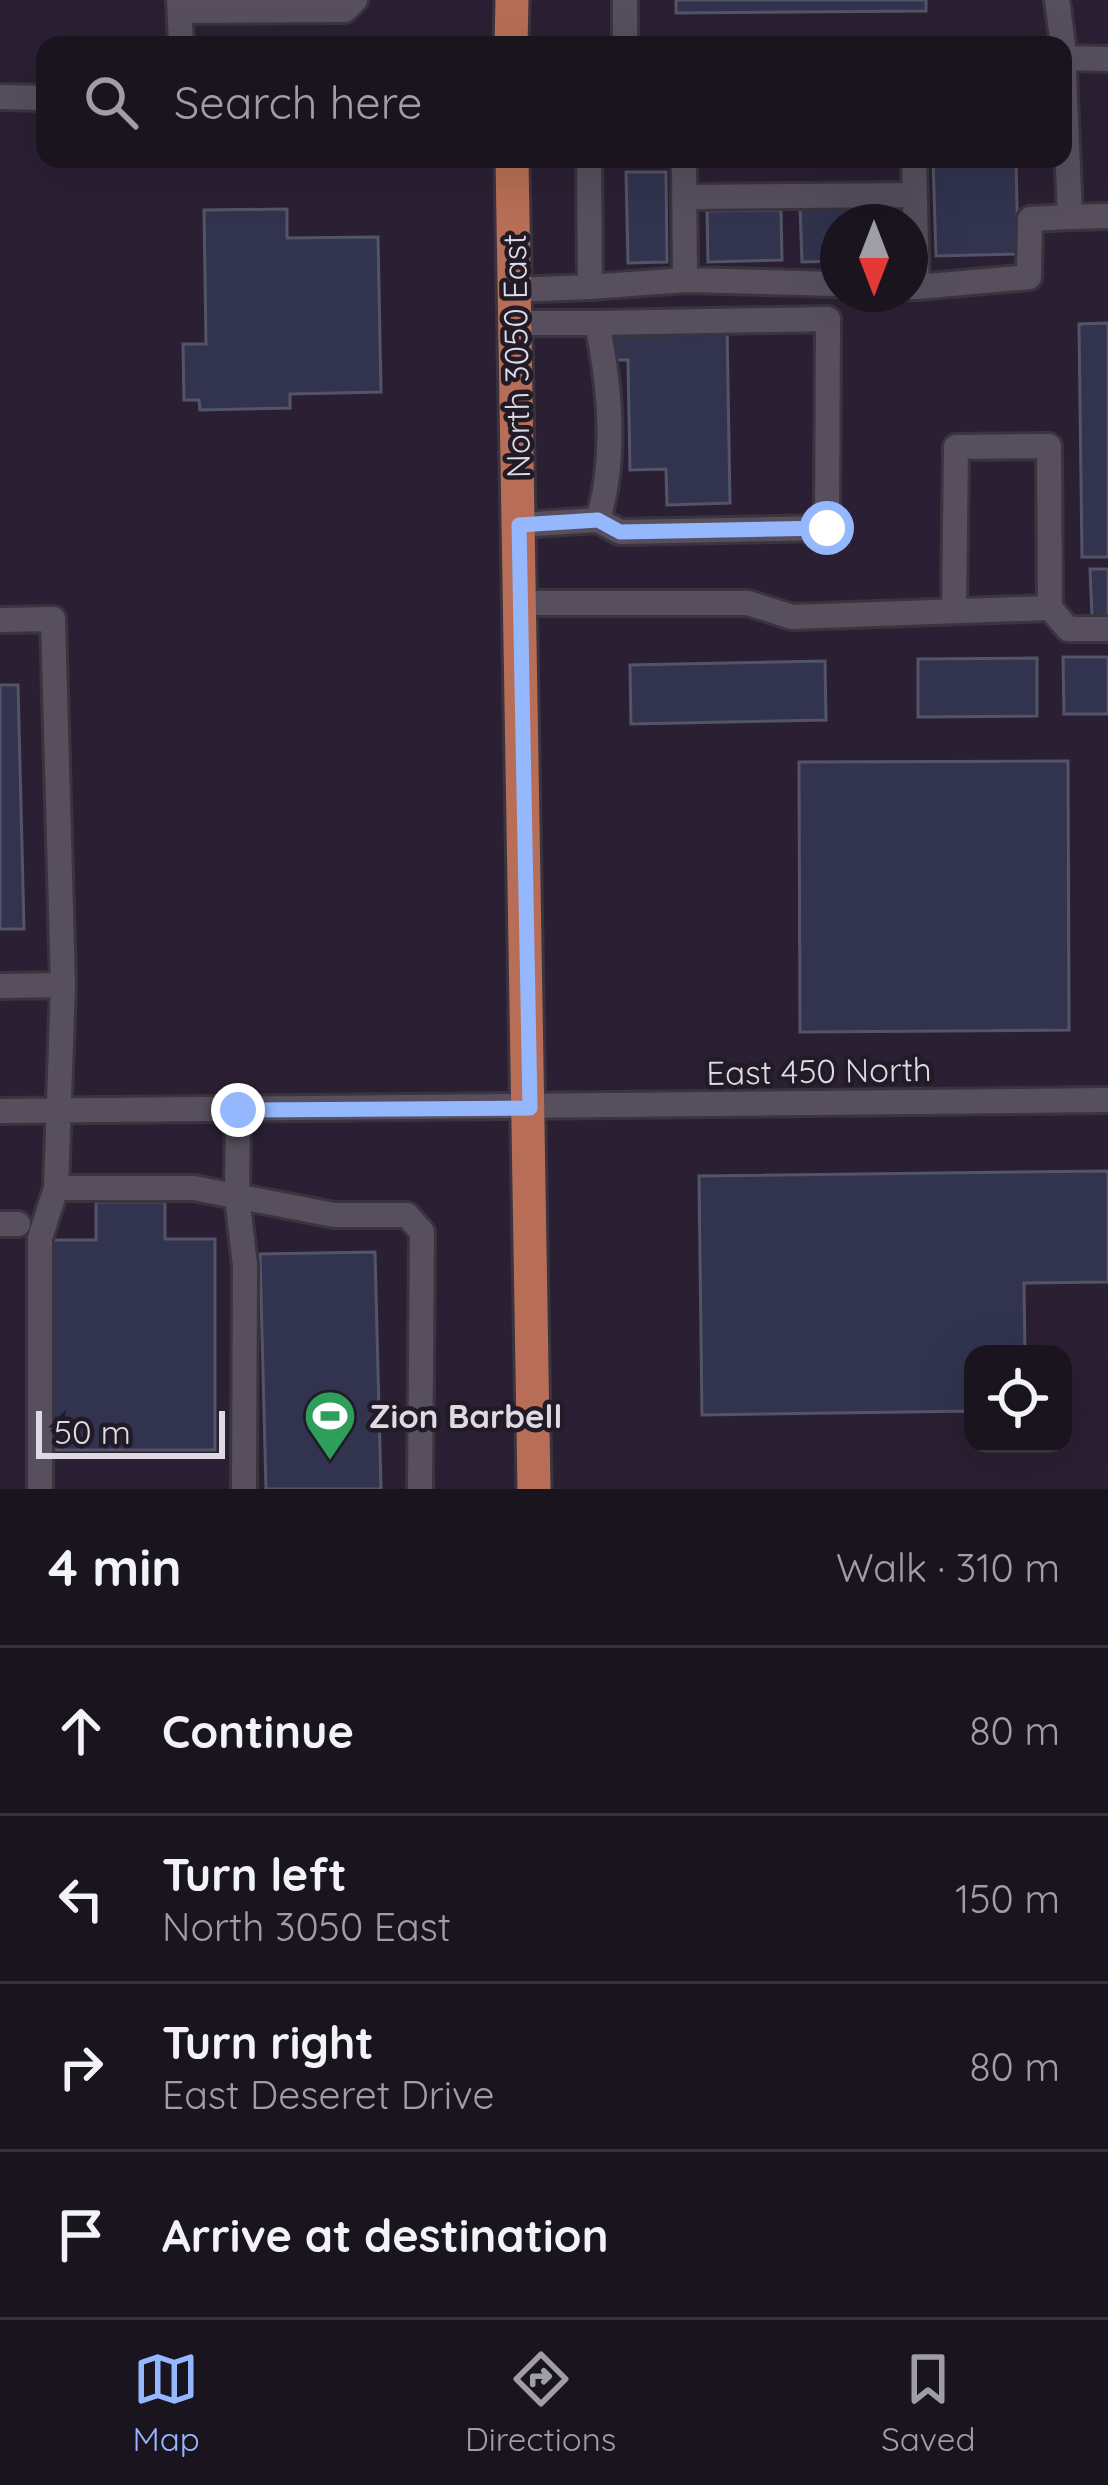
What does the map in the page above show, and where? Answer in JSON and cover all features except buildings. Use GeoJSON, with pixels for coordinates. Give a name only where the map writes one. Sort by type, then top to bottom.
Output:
{"type":"FeatureCollection","features":[{"type":"Feature","properties":{"kind":"main road"},"geometry":{"type":"LineString","coordinates":[[512,0],[512,36]]}},
{"type":"Feature","properties":{"kind":"main road","name":"North 3050 East"},"geometry":{"type":"LineString","coordinates":[[512,168],[534,1489]]}},
{"type":"Feature","properties":{"kind":"street"},"geometry":{"type":"LineString","coordinates":[[181,36],[180,5],[345,10],[356,0]]}},
{"type":"Feature","properties":{"kind":"street"},"geometry":{"type":"LineString","coordinates":[[625,0],[625,36]]}},
{"type":"Feature","properties":{"kind":"street"},"geometry":{"type":"LineString","coordinates":[[1057,0],[1062,36]]}},
{"type":"Feature","properties":{"kind":"street"},"geometry":{"type":"LineString","coordinates":[[1072,58],[1108,59]]}},
{"type":"Feature","properties":{"kind":"street"},"geometry":{"type":"LineString","coordinates":[[0,97],[36,98]]}},
{"type":"Feature","properties":{"kind":"street"},"geometry":{"type":"LineString","coordinates":[[589,168],[590,287]]}},
{"type":"Feature","properties":{"kind":"street"},"geometry":{"type":"LineString","coordinates":[[684,168],[685,280]]}},
{"type":"Feature","properties":{"kind":"street"},"geometry":{"type":"LineString","coordinates":[[914,168],[915,204]]}},
{"type":"Feature","properties":{"kind":"street"},"geometry":{"type":"LineString","coordinates":[[1068,168],[1070,217]]}},
{"type":"Feature","properties":{"kind":"street"},"geometry":{"type":"LineString","coordinates":[[684,197],[915,195]]}},
{"type":"Feature","properties":{"kind":"street"},"geometry":{"type":"LineString","coordinates":[[928,286],[1029,277],[1030,219],[1108,216]]}},
{"type":"Feature","properties":{"kind":"street"},"geometry":{"type":"LineString","coordinates":[[515,306],[590,287],[685,280],[820,284]]}},
{"type":"Feature","properties":{"kind":"street"},"geometry":{"type":"LineString","coordinates":[[515,306],[597,322],[828,319],[827,528],[620,532],[598,520],[519,525]]}},
{"type":"Feature","properties":{"kind":"street"},"geometry":{"type":"LineString","coordinates":[[597,322],[606,368],[610,482],[598,520]]}},
{"type":"Feature","properties":{"kind":"street"},"geometry":{"type":"LineString","coordinates":[[954,609],[956,447],[1049,446],[1050,608],[1068,629],[1108,629]]}},
{"type":"Feature","properties":{"kind":"street"},"geometry":{"type":"LineString","coordinates":[[520,603],[748,603],[792,616],[1050,608]]}},
{"type":"Feature","properties":{"kind":"street"},"geometry":{"type":"LineString","coordinates":[[0,620],[53,619],[63,985],[56,1189],[40,1238],[40,1489]]}},
{"type":"Feature","properties":{"kind":"street"},"geometry":{"type":"LineString","coordinates":[[0,986],[63,985]]}},
{"type":"Feature","properties":{"kind":"street","name":"East 450 North"},"geometry":{"type":"LineString","coordinates":[[0,1111],[1108,1100]]}},
{"type":"Feature","properties":{"kind":"street"},"geometry":{"type":"LineString","coordinates":[[238,1110],[237,1197],[245,1264],[244,1489]]}},
{"type":"Feature","properties":{"kind":"street"},"geometry":{"type":"LineString","coordinates":[[56,1189],[194,1189],[334,1215],[407,1215],[422,1232],[420,1489]]}},
{"type":"Feature","properties":{"kind":"shaded area"},"geometry":{"type":"Polygon","coordinates":[[[0,0],[1108,0],[1108,1489],[0,1489],[0,0]]]}},
{"type":"Feature","properties":{"kind":"place","name":"Zion Barbell"},"geometry":{"type":"Point","coordinates":[330,1462]}},
{"type":"Feature","properties":{"kind":"route"},"geometry":{"type":"LineString","coordinates":[[238,1110],[530,1108],[519,525],[598,520],[620,532],[827,528]]}}]}
